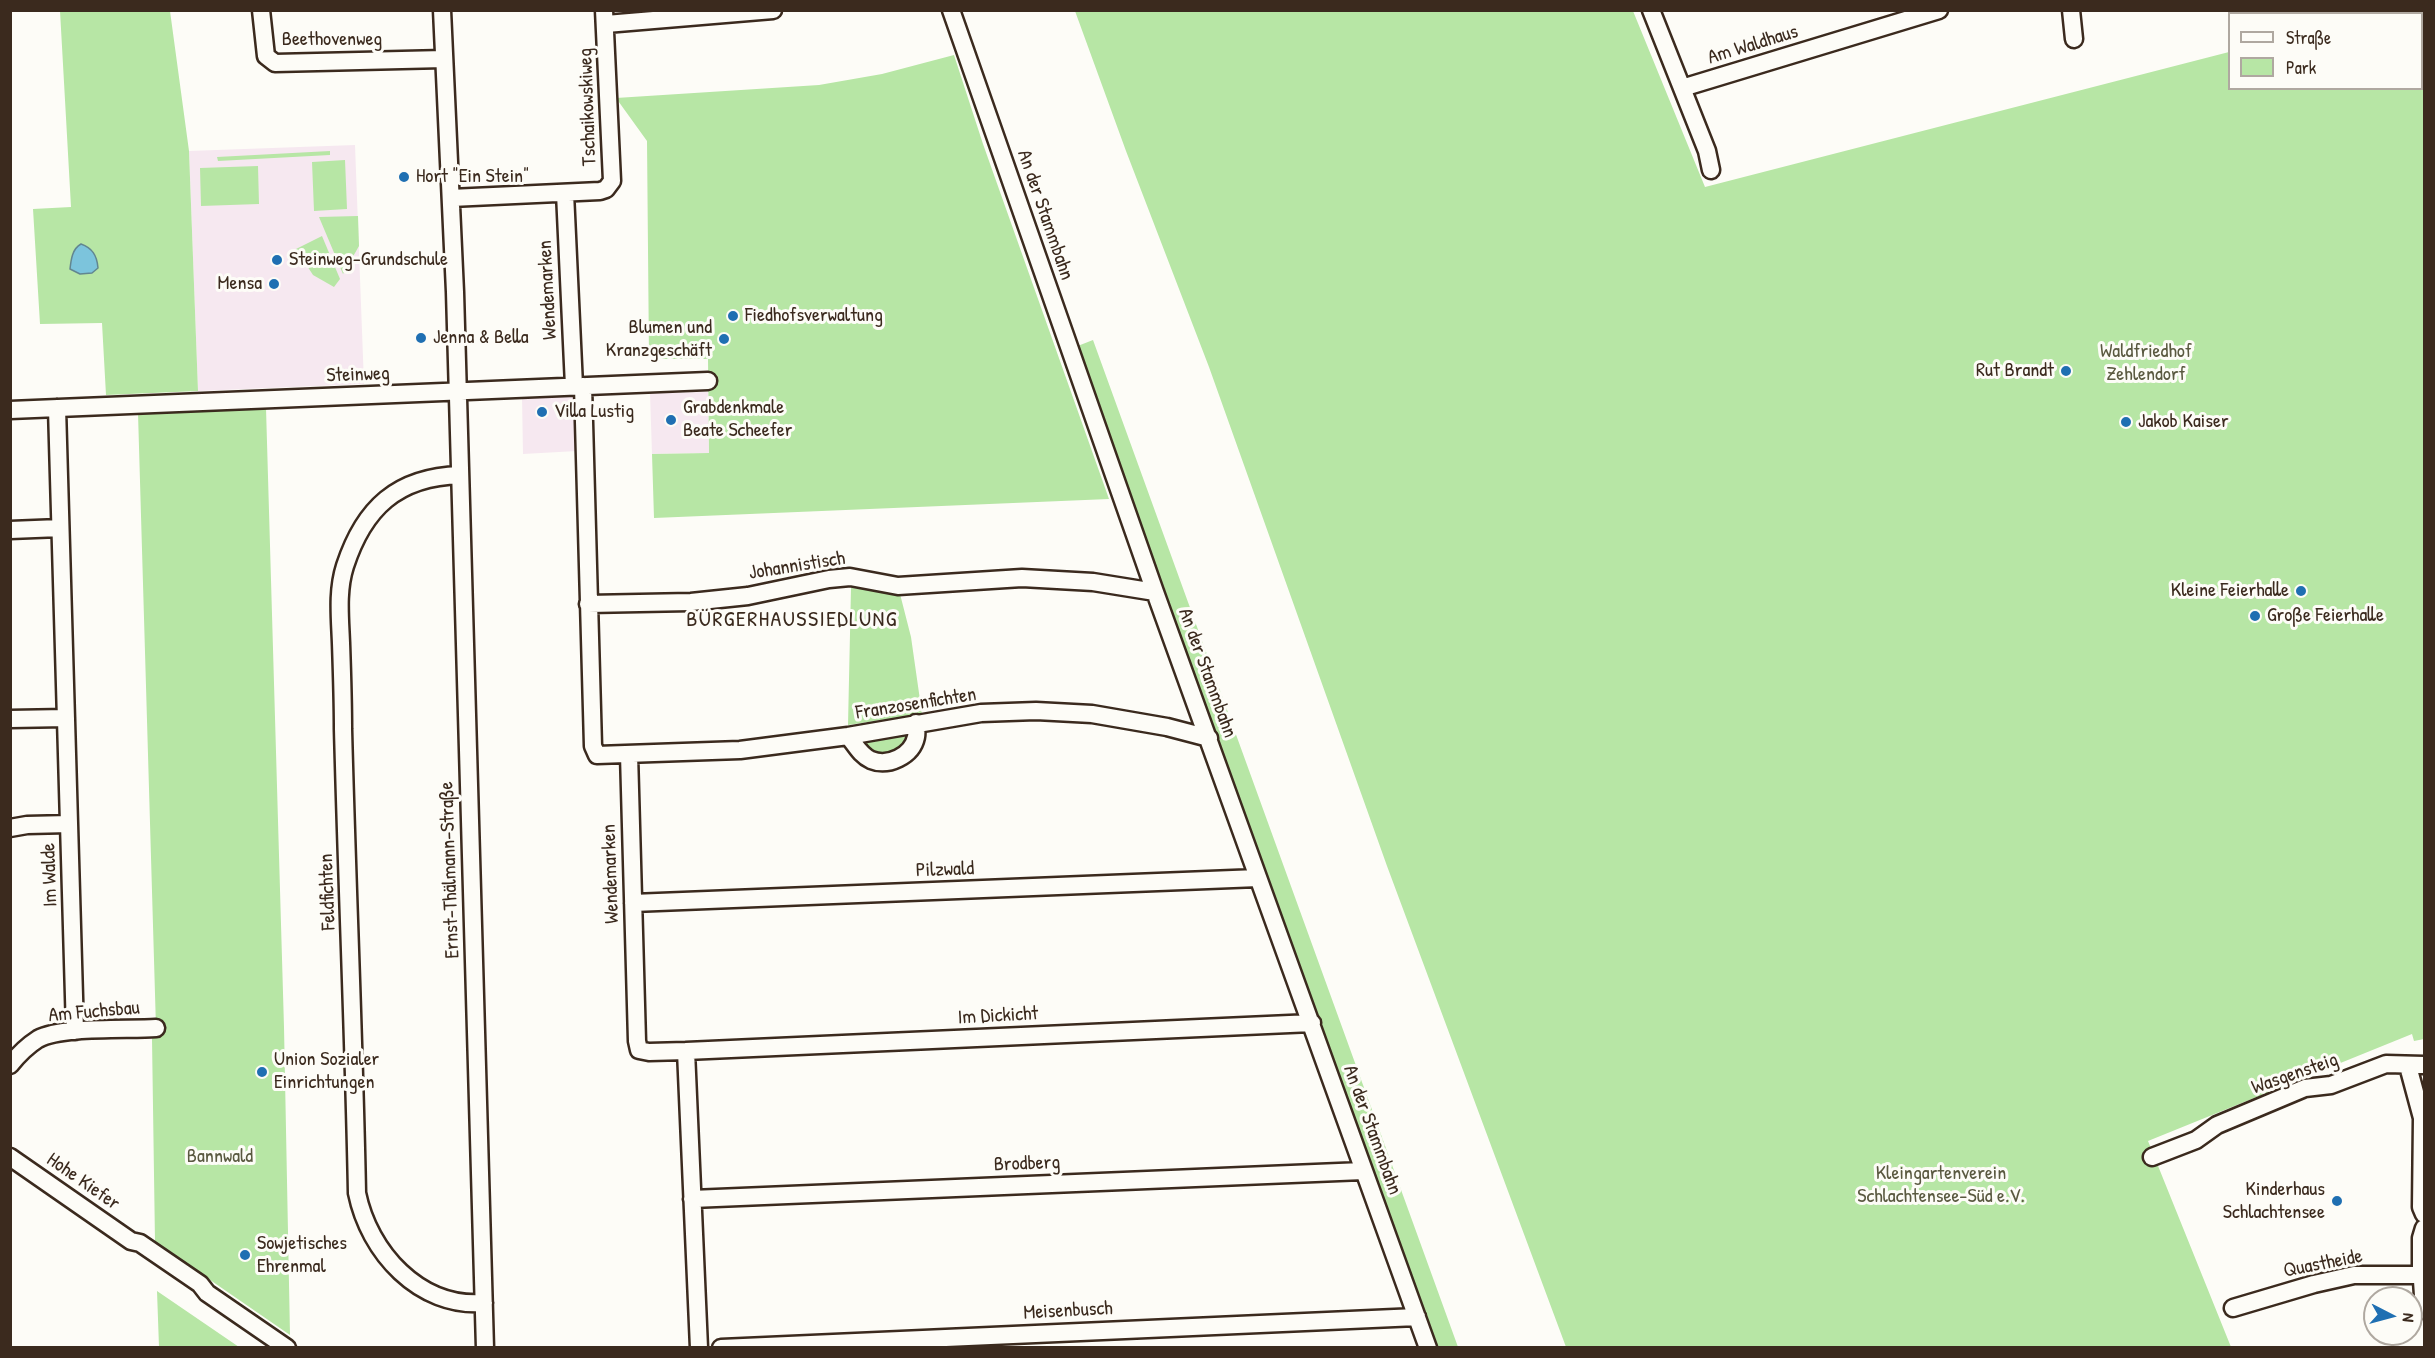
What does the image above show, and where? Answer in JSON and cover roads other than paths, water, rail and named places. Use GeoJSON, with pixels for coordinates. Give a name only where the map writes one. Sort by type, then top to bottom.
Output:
{"type":"FeatureCollection","features":[{"type":"Feature","properties":{"kind":"street","name":"Beethovenweg"},"geometry":{"type":"LineString","coordinates":[[261,10],[266,56],[275,63],[444,59]]}},
{"type":"Feature","properties":{"kind":"street","name":"Ernst-Thälmann-Straße"},"geometry":{"type":"LineString","coordinates":[[442,10],[458,392],[485,1347]]}},
{"type":"Feature","properties":{"kind":"street","name":"An der Stammbahn"},"geometry":{"type":"LineString","coordinates":[[951,10],[1155,592],[1428,1347]]}},
{"type":"Feature","properties":{"kind":"street"},"geometry":{"type":"LineString","coordinates":[[1651,10],[1707,151],[1711,170]]}},
{"type":"Feature","properties":{"kind":"street","name":"Am Waldhaus"},"geometry":{"type":"LineString","coordinates":[[1682,88],[1939,10]]}},
{"type":"Feature","properties":{"kind":"street"},"geometry":{"type":"LineString","coordinates":[[2071,10],[2074,39]]}},
{"type":"Feature","properties":{"kind":"street"},"geometry":{"type":"LineString","coordinates":[[605,17],[768,11]]}},
{"type":"Feature","properties":{"kind":"street","name":"Tschaikowskiweg"},"geometry":{"type":"LineString","coordinates":[[451,198],[606,189],[612,181],[605,17]]}},
{"type":"Feature","properties":{"kind":"street","name":"Wendemarken"},"geometry":{"type":"LineString","coordinates":[[565,193],[578,386],[594,751],[597,755],[605,756],[628,754],[639,1050],[686,1051]]}},
{"type":"Feature","properties":{"kind":"street","name":"Steinweg"},"geometry":{"type":"LineString","coordinates":[[10,410],[708,381]]}},
{"type":"Feature","properties":{"kind":"street","name":"Im Walde"},"geometry":{"type":"LineString","coordinates":[[57,408],[75,1031]]}},
{"type":"Feature","properties":{"kind":"street","name":"Feldfichten"},"geometry":{"type":"LineString","coordinates":[[460,475],[420,479],[396,492],[373,512],[356,538],[339,590],[357,1193],[362,1216],[382,1253],[411,1281],[434,1294],[456,1301],[484,1303]]}},
{"type":"Feature","properties":{"kind":"street"},"geometry":{"type":"LineString","coordinates":[[10,530],[60,528]]}},
{"type":"Feature","properties":{"kind":"street","name":"Johannistisch"},"geometry":{"type":"LineString","coordinates":[[588,604],[691,602],[748,596],[829,579],[850,577],[898,586],[1022,578],[1093,582],[1155,592]]}},
{"type":"Feature","properties":{"kind":"street","name":"Franzosenfichten"},"geometry":{"type":"LineString","coordinates":[[628,754],[740,750],[848,736],[981,713],[1036,711],[1092,714],[1167,727],[1209,738]]}},
{"type":"Feature","properties":{"kind":"street"},"geometry":{"type":"LineString","coordinates":[[10,719],[66,718]]}},
{"type":"Feature","properties":{"kind":"street"},"geometry":{"type":"LineString","coordinates":[[848,736],[861,753],[871,760],[893,761],[903,756],[912,747],[916,737],[916,723]]}},
{"type":"Feature","properties":{"kind":"street"},"geometry":{"type":"LineString","coordinates":[[10,828],[27,825],[69,824]]}},
{"type":"Feature","properties":{"kind":"street","name":"Pilzwald"},"geometry":{"type":"LineString","coordinates":[[633,903],[1258,878]]}},
{"type":"Feature","properties":{"kind":"street","name":"Im Dickicht"},"geometry":{"type":"LineString","coordinates":[[686,1051],[1312,1023]]}},
{"type":"Feature","properties":{"kind":"street","name":"Am Fuchsbau"},"geometry":{"type":"LineString","coordinates":[[10,1065],[39,1039],[48,1035],[75,1031],[156,1029]]}},
{"type":"Feature","properties":{"kind":"street"},"geometry":{"type":"LineString","coordinates":[[686,1051],[699,1347]]}},
{"type":"Feature","properties":{"kind":"street","name":"Wasgensteig"},"geometry":{"type":"LineString","coordinates":[[2152,1157],[2196,1140],[2217,1125],[2305,1088],[2331,1085],[2386,1064],[2416,1065]]}},
{"type":"Feature","properties":{"kind":"street"},"geometry":{"type":"LineString","coordinates":[[2416,1065],[2422,1118],[2423,1210],[2415,1216],[2415,1226],[2423,1233],[2421,1266],[2424,1310]]}},
{"type":"Feature","properties":{"kind":"street","name":"Hohe Kiefer"},"geometry":{"type":"LineString","coordinates":[[10,1157],[131,1240],[137,1249],[197,1291],[207,1293],[287,1347]]}},
{"type":"Feature","properties":{"kind":"street","name":"Brodberg"},"geometry":{"type":"LineString","coordinates":[[692,1199],[1364,1171]]}},
{"type":"Feature","properties":{"kind":"street","name":"Quastheide"},"geometry":{"type":"LineString","coordinates":[[2233,1308],[2314,1284],[2354,1275],[2423,1275]]}},
{"type":"Feature","properties":{"kind":"street","name":"Meisenbusch"},"geometry":{"type":"LineString","coordinates":[[721,1347],[1417,1317]]}},
{"type":"Feature","properties":{"kind":"water"},"geometry":{"type":"Polygon","coordinates":[[[81,244],[91,250],[96,259],[98,268],[92,273],[80,274],[70,269],[74,252],[81,244]]]}},
{"type":"Feature","properties":{"kind":"place","name":"Hort \"Ein Stein\""},"geometry":{"type":"Point","coordinates":[404,177]}},
{"type":"Feature","properties":{"kind":"place","name":"Steinweg-Grundschule"},"geometry":{"type":"Point","coordinates":[277,260]}},
{"type":"Feature","properties":{"kind":"place","name":"Mensa"},"geometry":{"type":"Point","coordinates":[274,284]}},
{"type":"Feature","properties":{"kind":"place","name":"Fiedhofsverwaltung"},"geometry":{"type":"Point","coordinates":[733,316]}},
{"type":"Feature","properties":{"kind":"place","name":"Jenna & Bella"},"geometry":{"type":"Point","coordinates":[421,338]}},
{"type":"Feature","properties":{"kind":"place","name":"Blumen und Kranzgeschäft"},"geometry":{"type":"Point","coordinates":[724,339]}},
{"type":"Feature","properties":{"kind":"place","name":"Rut Brandt"},"geometry":{"type":"Point","coordinates":[2066,371]}},
{"type":"Feature","properties":{"kind":"place","name":"Villa Lustig"},"geometry":{"type":"Point","coordinates":[542,412]}},
{"type":"Feature","properties":{"kind":"place","name":"Grabdenkmale Beate Scheefer"},"geometry":{"type":"Point","coordinates":[671,420]}},
{"type":"Feature","properties":{"kind":"place","name":"Jakob Kaiser"},"geometry":{"type":"Point","coordinates":[2126,422]}},
{"type":"Feature","properties":{"kind":"place","name":"Kleine Feierhalle"},"geometry":{"type":"Point","coordinates":[2301,591]}},
{"type":"Feature","properties":{"kind":"place","name":"Große Feierhalle"},"geometry":{"type":"Point","coordinates":[2255,616]}},
{"type":"Feature","properties":{"kind":"place","name":"Union Sozialer Einrichtungen"},"geometry":{"type":"Point","coordinates":[262,1072]}},
{"type":"Feature","properties":{"kind":"place","name":"Kinderhaus Schlachtensee"},"geometry":{"type":"Point","coordinates":[2337,1201]}},
{"type":"Feature","properties":{"kind":"place","name":"Sowjetisches Ehrenmal"},"geometry":{"type":"Point","coordinates":[245,1255]}},
{"type":"Feature","properties":{"kind":"district","name":"BÜRGERHAUSSIEDLUNG"},"geometry":{"type":"Point","coordinates":[792,620]}},
{"type":"Feature","properties":{"kind":"park label","name":"Waldfriedhof Zehlendorf"},"geometry":{"type":"Point","coordinates":[2146,364]}},
{"type":"Feature","properties":{"kind":"park label","name":"Bannwald"},"geometry":{"type":"Point","coordinates":[220,1157]}},
{"type":"Feature","properties":{"kind":"park label","name":"Kleingartenverein Schlachtensee-Süd e.V."},"geometry":{"type":"Point","coordinates":[1941,1186]}}]}
